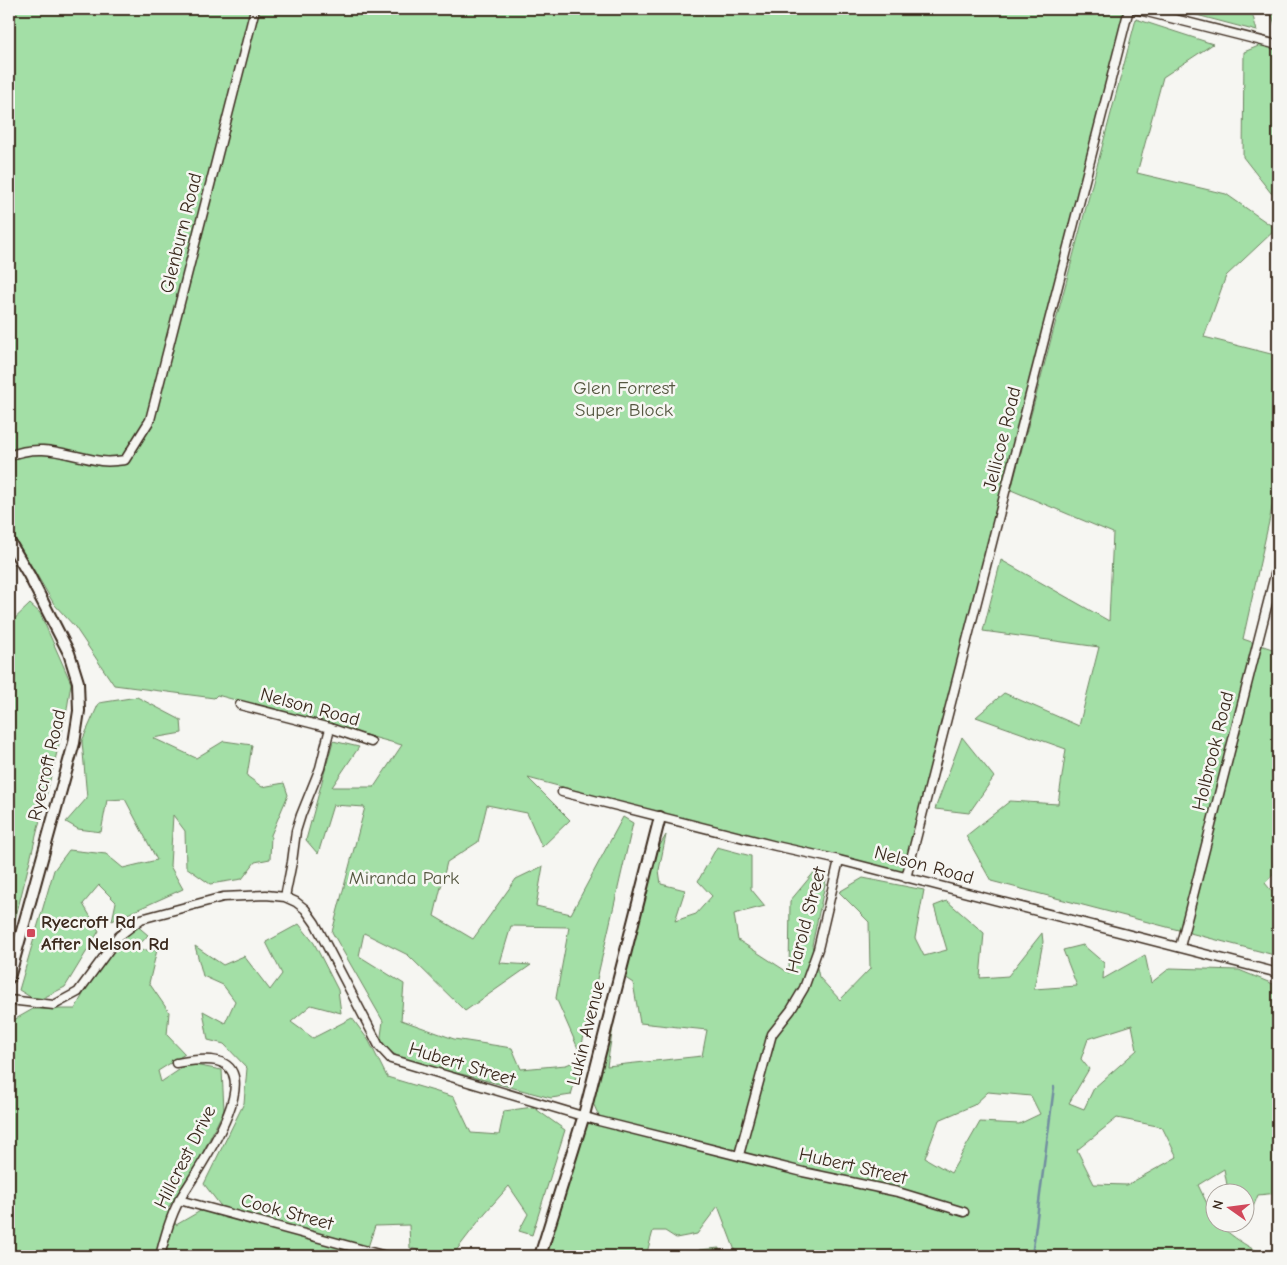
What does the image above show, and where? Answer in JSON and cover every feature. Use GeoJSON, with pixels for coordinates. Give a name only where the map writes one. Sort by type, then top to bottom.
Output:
{"type":"FeatureCollection","features":[{"type":"Feature","properties":{"kind":"street","name":"Glenburn Road"},"geometry":{"type":"LineString","coordinates":[[9,456],[22,450],[44,449],[104,461],[125,460],[150,420],[255,9]]}},
{"type":"Feature","properties":{"kind":"street","name":"Jellicoe Road"},"geometry":{"type":"LineString","coordinates":[[906,878],[1129,9]]}},
{"type":"Feature","properties":{"kind":"street"},"geometry":{"type":"LineString","coordinates":[[1135,9],[1278,45]]}},
{"type":"Feature","properties":{"kind":"street","name":"Ryecroft Road"},"geometry":{"type":"LineString","coordinates":[[9,542],[29,575],[69,653],[78,682],[79,711],[74,742],[9,978]]}},
{"type":"Feature","properties":{"kind":"street","name":"Holbrook Road"},"geometry":{"type":"LineString","coordinates":[[1180,947],[1278,563]]}},
{"type":"Feature","properties":{"kind":"street","name":"Nelson Road"},"geometry":{"type":"LineString","coordinates":[[240,705],[330,728],[371,742]]}},
{"type":"Feature","properties":{"kind":"street"},"geometry":{"type":"LineString","coordinates":[[285,897],[296,831],[320,768],[330,728]]}},
{"type":"Feature","properties":{"kind":"street","name":"Nelson Road"},"geometry":{"type":"LineString","coordinates":[[562,792],[838,860],[1278,973]]}},
{"type":"Feature","properties":{"kind":"street","name":"Lukin Avenue"},"geometry":{"type":"LineString","coordinates":[[540,1256],[584,1115],[660,817]]}},
{"type":"Feature","properties":{"kind":"street","name":"Harold Street"},"geometry":{"type":"LineString","coordinates":[[739,1155],[772,1034],[791,1010],[804,988],[818,949],[838,860]]}},
{"type":"Feature","properties":{"kind":"street","name":"Hubert Street"},"geometry":{"type":"LineString","coordinates":[[9,1000],[54,1005],[78,992],[119,936],[141,919],[223,897],[266,895],[285,897],[305,909],[315,923],[379,1046],[391,1059],[600,1121],[803,1172],[898,1192],[964,1212]]}},
{"type":"Feature","properties":{"kind":"street","name":"Hillcrest Drive"},"geometry":{"type":"LineString","coordinates":[[160,1256],[166,1231],[179,1200],[203,1163],[226,1120],[235,1085],[231,1070],[219,1061],[202,1060],[176,1063]]}},
{"type":"Feature","properties":{"kind":"street","name":"Cook Street"},"geometry":{"type":"LineString","coordinates":[[179,1200],[386,1256]]}},
{"type":"Feature","properties":{"kind":"green space","name":"Glen Forrest Super Block"},"geometry":{"type":"Polygon","coordinates":[[[9,9],[1128,9],[906,878],[528,778],[570,820],[542,847],[527,813],[487,805],[478,842],[447,862],[434,916],[473,939],[516,879],[543,866],[536,906],[571,914],[623,817],[633,823],[580,1053],[556,998],[569,927],[511,926],[500,963],[531,965],[465,1011],[408,955],[364,933],[359,956],[404,984],[401,1020],[454,1039],[512,1048],[521,1069],[566,1065],[581,1059],[571,1095],[551,1098],[404,1061],[380,1044],[383,1021],[332,932],[365,807],[333,805],[318,854],[306,840],[333,741],[359,747],[332,787],[374,787],[402,745],[217,695],[214,698],[114,685],[75,627],[54,604],[9,528],[9,9]]]}},
{"type":"Feature","properties":{"kind":"green space"},"geometry":{"type":"Polygon","coordinates":[[[1174,9],[1251,9],[1257,31],[1174,9]]]}},
{"type":"Feature","properties":{"kind":"green space"},"geometry":{"type":"Polygon","coordinates":[[[1270,9],[1278,9],[1278,34],[1270,9]]]}},
{"type":"Feature","properties":{"kind":"green space"},"geometry":{"type":"Polygon","coordinates":[[[1136,19],[1213,44],[1163,77],[1137,173],[1226,194],[1276,229],[1226,276],[1204,337],[1271,354],[1278,354],[1278,481],[1243,639],[1278,651],[1278,869],[1265,883],[1278,899],[1278,956],[991,881],[966,836],[1010,801],[1058,804],[1066,749],[976,717],[1004,693],[1079,726],[1099,647],[983,631],[1001,560],[1109,621],[1113,533],[1011,490],[1136,19]]]}},
{"type":"Feature","properties":{"kind":"green space"},"geometry":{"type":"Polygon","coordinates":[[[1278,38],[1278,195],[1271,193],[1243,157],[1244,52],[1278,38]]]}},
{"type":"Feature","properties":{"kind":"green space"},"geometry":{"type":"Polygon","coordinates":[[[30,604],[40,613],[71,683],[66,716],[9,944],[9,624],[30,604]]]}},
{"type":"Feature","properties":{"kind":"green space"},"geometry":{"type":"Polygon","coordinates":[[[137,697],[181,720],[182,733],[153,738],[196,758],[224,741],[252,745],[247,776],[262,787],[284,783],[288,795],[271,835],[270,859],[255,862],[242,879],[210,884],[186,867],[185,831],[173,815],[170,866],[183,889],[112,921],[116,902],[99,885],[83,904],[99,931],[65,987],[37,1001],[19,990],[54,870],[69,850],[106,854],[123,868],[157,860],[125,799],[107,800],[101,832],[78,829],[66,822],[87,798],[82,741],[99,703],[137,697]]]}},
{"type":"Feature","properties":{"kind":"green space"},"geometry":{"type":"Polygon","coordinates":[[[962,737],[994,777],[969,813],[935,809],[962,737]]]}},
{"type":"Feature","properties":{"kind":"green space"},"geometry":{"type":"Polygon","coordinates":[[[666,835],[659,870],[661,884],[685,890],[675,921],[696,914],[712,896],[698,881],[717,847],[751,856],[751,889],[765,906],[734,914],[738,940],[789,973],[790,901],[816,870],[826,880],[812,945],[819,977],[840,1000],[870,969],[869,922],[839,892],[863,878],[924,890],[915,938],[924,956],[947,950],[934,906],[947,901],[984,933],[980,978],[1008,976],[1042,933],[1043,942],[1034,989],[1077,986],[1063,950],[1083,945],[1104,963],[1103,979],[1145,955],[1151,983],[1170,968],[1239,970],[1278,986],[1278,1193],[1258,1195],[1254,1205],[1254,1182],[1226,1182],[1224,1169],[1198,1185],[1204,1197],[1204,1232],[1228,1232],[1251,1248],[1274,1256],[737,1256],[718,1206],[697,1234],[676,1238],[665,1231],[653,1231],[646,1256],[542,1256],[580,1124],[602,1123],[589,1094],[616,1008],[607,1066],[702,1056],[707,1030],[640,1023],[633,983],[618,973],[649,864],[666,835]],[[1132,1025],[1088,1039],[1081,1059],[1089,1069],[1069,1103],[1084,1109],[1094,1088],[1137,1050],[1132,1025]],[[988,1092],[974,1105],[939,1120],[925,1158],[951,1173],[980,1122],[1019,1124],[1040,1114],[1031,1096],[988,1092]],[[1117,1118],[1077,1150],[1094,1184],[1127,1185],[1177,1157],[1162,1127],[1117,1118]]]}},
{"type":"Feature","properties":{"kind":"green space"},"geometry":{"type":"Polygon","coordinates":[[[135,924],[148,935],[135,950],[157,950],[149,983],[169,1012],[167,1035],[185,1054],[158,1071],[161,1082],[188,1064],[222,1070],[224,1110],[194,1170],[168,1208],[176,1225],[202,1210],[230,1218],[204,1184],[244,1103],[247,1068],[224,1044],[208,1040],[203,1011],[225,1023],[235,1001],[223,985],[203,976],[195,946],[223,965],[244,956],[270,990],[282,974],[266,942],[299,924],[314,943],[338,990],[341,1013],[311,1005],[291,1022],[313,1038],[352,1018],[369,1041],[387,1077],[454,1097],[471,1133],[499,1135],[504,1111],[533,1107],[565,1130],[532,1235],[519,1231],[528,1214],[509,1186],[485,1213],[452,1256],[439,1256],[410,1248],[409,1225],[375,1226],[366,1253],[372,1256],[9,1256],[9,1033],[12,1021],[33,1009],[75,1009],[96,970],[135,924]]]}},
{"type":"Feature","properties":{"kind":"green space"},"geometry":{"type":"Polygon","coordinates":[[[719,1248],[718,1256],[693,1256],[699,1250],[719,1248]]]}},
{"type":"Feature","properties":{"kind":"waterway"},"geometry":{"type":"LineString","coordinates":[[1032,1256],[1054,1087]]}},
{"type":"Feature","properties":{"kind":"place","name":"Ryecroft Rd After Nelson Rd"},"geometry":{"type":"Point","coordinates":[31,933]}},
{"type":"Feature","properties":{"kind":"park label","name":"Miranda Park"},"geometry":{"type":"Point","coordinates":[404,878]}}]}
